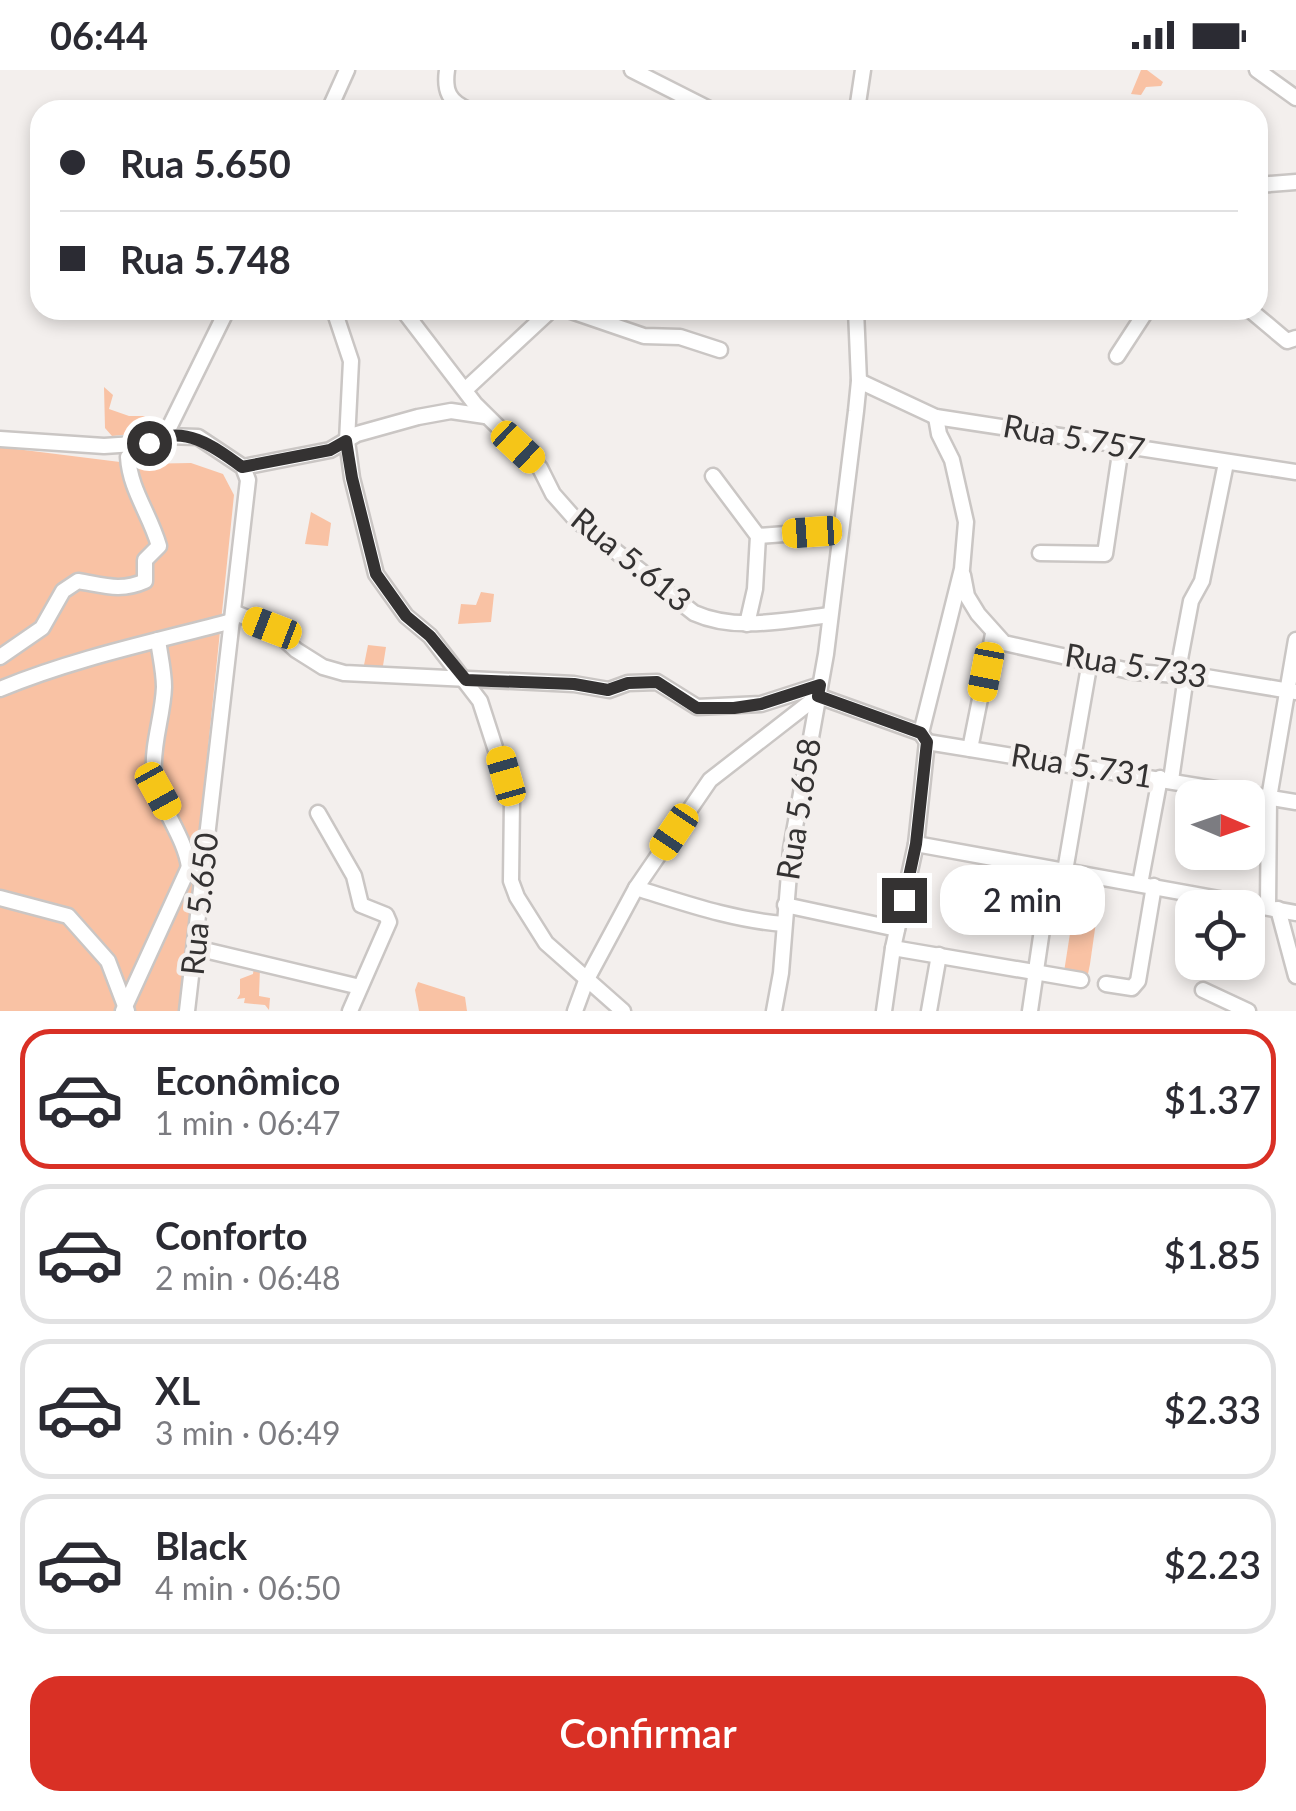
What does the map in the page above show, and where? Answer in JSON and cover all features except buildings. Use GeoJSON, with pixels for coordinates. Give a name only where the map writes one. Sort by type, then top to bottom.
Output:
{"type":"FeatureCollection","features":[{"type":"Feature","properties":{"kind":"street"},"geometry":{"type":"LineString","coordinates":[[334,100],[347,70]]}},
{"type":"Feature","properties":{"kind":"street"},"geometry":{"type":"LineString","coordinates":[[447,70],[452,100]]}},
{"type":"Feature","properties":{"kind":"street"},"geometry":{"type":"LineString","coordinates":[[632,70],[690,100]]}},
{"type":"Feature","properties":{"kind":"street"},"geometry":{"type":"LineString","coordinates":[[858,100],[863,70]]}},
{"type":"Feature","properties":{"kind":"street"},"geometry":{"type":"LineString","coordinates":[[1257,70],[1296,98]]}},
{"type":"Feature","properties":{"kind":"street"},"geometry":{"type":"LineString","coordinates":[[1268,184],[1296,182]]}},
{"type":"Feature","properties":{"kind":"street"},"geometry":{"type":"LineString","coordinates":[[166,436],[222,320]]}},
{"type":"Feature","properties":{"kind":"street"},"geometry":{"type":"LineString","coordinates":[[337,320],[351,361],[346,441],[376,574],[406,616],[430,636],[480,700],[512,800],[510,881],[546,943],[623,1011]]}},
{"type":"Feature","properties":{"kind":"street","name":"Rua 5.613"},"geometry":{"type":"LineString","coordinates":[[411,320],[486,416],[540,468],[554,494],[576,520],[694,612],[708,619],[747,624],[830,615]]}},
{"type":"Feature","properties":{"kind":"street"},"geometry":{"type":"LineString","coordinates":[[466,389],[540,320]]}},
{"type":"Feature","properties":{"kind":"street"},"geometry":{"type":"LineString","coordinates":[[597,320],[644,336],[680,337],[720,350]]}},
{"type":"Feature","properties":{"kind":"street","name":"Rua 5.658"},"geometry":{"type":"LineString","coordinates":[[774,1011],[781,973],[790,849],[819,691],[859,380],[856,320]]}},
{"type":"Feature","properties":{"kind":"street"},"geometry":{"type":"LineString","coordinates":[[1117,356],[1140,320]]}},
{"type":"Feature","properties":{"kind":"street"},"geometry":{"type":"LineString","coordinates":[[1262,320],[1288,341],[1296,338]]}},
{"type":"Feature","properties":{"kind":"street","name":"Rua 5.757"},"geometry":{"type":"LineString","coordinates":[[859,380],[936,417],[1296,472]]}},
{"type":"Feature","properties":{"kind":"street"},"geometry":{"type":"LineString","coordinates":[[0,657],[42,628],[63,591],[78,581],[128,589],[145,581],[145,560],[159,546],[153,523],[129,479],[128,457],[149,443],[166,436],[198,438],[242,467],[330,450],[357,434],[418,417],[451,412],[486,416]]}},
{"type":"Feature","properties":{"kind":"street"},"geometry":{"type":"LineString","coordinates":[[884,1011],[893,948],[916,844],[924,737],[962,569],[966,522],[952,460],[939,434],[936,417]]}},
{"type":"Feature","properties":{"kind":"street"},"geometry":{"type":"LineString","coordinates":[[0,439],[72,446],[149,443]]}},
{"type":"Feature","properties":{"kind":"street"},"geometry":{"type":"LineString","coordinates":[[1040,553],[1106,554],[1121,447]]}},
{"type":"Feature","properties":{"kind":"street"},"geometry":{"type":"LineString","coordinates":[[1106,984],[1132,988],[1138,981],[1147,886],[1191,601],[1202,581],[1226,463]]}},
{"type":"Feature","properties":{"kind":"street","name":"Rua 5.650"},"geometry":{"type":"LineString","coordinates":[[187,1011],[196,948],[197,864],[248,480],[242,467]]}},
{"type":"Feature","properties":{"kind":"street"},"geometry":{"type":"LineString","coordinates":[[712,476],[758,536],[755,589],[747,624]]}},
{"type":"Feature","properties":{"kind":"street"},"geometry":{"type":"LineString","coordinates":[[758,536],[839,530]]}},
{"type":"Feature","properties":{"kind":"street"},"geometry":{"type":"LineString","coordinates":[[962,569],[967,596],[993,634],[970,749]]}},
{"type":"Feature","properties":{"kind":"street"},"geometry":{"type":"LineString","coordinates":[[0,689],[90,657],[232,617],[272,628],[296,650],[344,674],[574,684],[608,690],[628,683],[657,682],[697,708],[734,708],[819,691]]}},
{"type":"Feature","properties":{"kind":"street","name":"Rua 5.733"},"geometry":{"type":"LineString","coordinates":[[993,634],[1004,644],[1134,672],[1292,691]]}},
{"type":"Feature","properties":{"kind":"street"},"geometry":{"type":"LineString","coordinates":[[125,1010],[197,864],[158,791],[154,772],[154,735],[164,688],[158,640]]}},
{"type":"Feature","properties":{"kind":"street"},"geometry":{"type":"LineString","coordinates":[[1296,640],[1292,691],[1268,798],[1273,908],[1296,976]]}},
{"type":"Feature","properties":{"kind":"street"},"geometry":{"type":"LineString","coordinates":[[1030,1011],[1077,765],[1090,661]]}},
{"type":"Feature","properties":{"kind":"street"},"geometry":{"type":"LineString","coordinates":[[575,1011],[586,981],[636,888],[710,780],[819,691]]}},
{"type":"Feature","properties":{"kind":"street","name":"Rua 5.731"},"geometry":{"type":"LineString","coordinates":[[819,691],[924,737],[970,749],[1296,802]]}},
{"type":"Feature","properties":{"kind":"street"},"geometry":{"type":"LineString","coordinates":[[318,813],[354,876],[361,904],[390,922],[350,1011]]}},
{"type":"Feature","properties":{"kind":"street"},"geometry":{"type":"LineString","coordinates":[[916,844],[1296,913]]}},
{"type":"Feature","properties":{"kind":"street"},"geometry":{"type":"LineString","coordinates":[[636,888],[723,915],[784,924]]}},
{"type":"Feature","properties":{"kind":"street"},"geometry":{"type":"LineString","coordinates":[[0,898],[68,916],[108,961],[125,1010]]}},
{"type":"Feature","properties":{"kind":"street"},"geometry":{"type":"LineString","coordinates":[[784,905],[897,928]]}},
{"type":"Feature","properties":{"kind":"street"},"geometry":{"type":"LineString","coordinates":[[196,948],[360,987]]}},
{"type":"Feature","properties":{"kind":"street"},"geometry":{"type":"LineString","coordinates":[[893,948],[1081,980]]}},
{"type":"Feature","properties":{"kind":"street"},"geometry":{"type":"LineString","coordinates":[[930,1011],[939,955]]}},
{"type":"Feature","properties":{"kind":"street"},"geometry":{"type":"LineString","coordinates":[[1203,990],[1248,1011]]}},
{"type":"Feature","properties":{"kind":"shaded area"},"geometry":{"type":"Polygon","coordinates":[[[1141,70],[1163,82],[1161,86],[1146,87],[1141,95],[1131,94],[1141,70]]]}},
{"type":"Feature","properties":{"kind":"shaded area"},"geometry":{"type":"Polygon","coordinates":[[[104,387],[113,395],[109,409],[129,416],[145,416],[132,434],[112,436],[105,428],[104,387]]]}},
{"type":"Feature","properties":{"kind":"shaded area"},"geometry":{"type":"Polygon","coordinates":[[[0,447],[136,464],[191,463],[223,474],[234,495],[181,1011],[0,1011],[0,447]]]}},
{"type":"Feature","properties":{"kind":"shaded area"},"geometry":{"type":"Polygon","coordinates":[[[311,512],[331,523],[328,546],[305,544],[311,512]]]}},
{"type":"Feature","properties":{"kind":"shaded area"},"geometry":{"type":"Polygon","coordinates":[[[481,592],[494,594],[491,622],[458,624],[461,604],[476,605],[481,592]]]}},
{"type":"Feature","properties":{"kind":"shaded area"},"geometry":{"type":"Polygon","coordinates":[[[368,645],[386,647],[382,672],[363,670],[368,645]]]}},
{"type":"Feature","properties":{"kind":"shaded area"},"geometry":{"type":"Polygon","coordinates":[[[1078,882],[1101,887],[1088,974],[1064,972],[1078,882]]]}},
{"type":"Feature","properties":{"kind":"shaded area"},"geometry":{"type":"Polygon","coordinates":[[[254,966],[260,968],[259,996],[270,998],[269,1010],[265,1005],[244,1003],[245,998],[237,999],[240,979],[253,974],[254,966]]]}},
{"type":"Feature","properties":{"kind":"shaded area"},"geometry":{"type":"Polygon","coordinates":[[[418,982],[465,997],[467,1011],[419,1011],[415,990],[418,982]]]}},
{"type":"Feature","properties":{"kind":"route"},"geometry":{"type":"LineString","coordinates":[[149,443],[166,436],[198,438],[242,467],[330,450],[346,441],[376,574],[406,616],[430,636],[466,680],[574,684],[608,690],[628,683],[657,682],[697,708],[761,704],[820,685],[818,696],[921,733],[927,742],[916,844],[904,900]]}}]}
